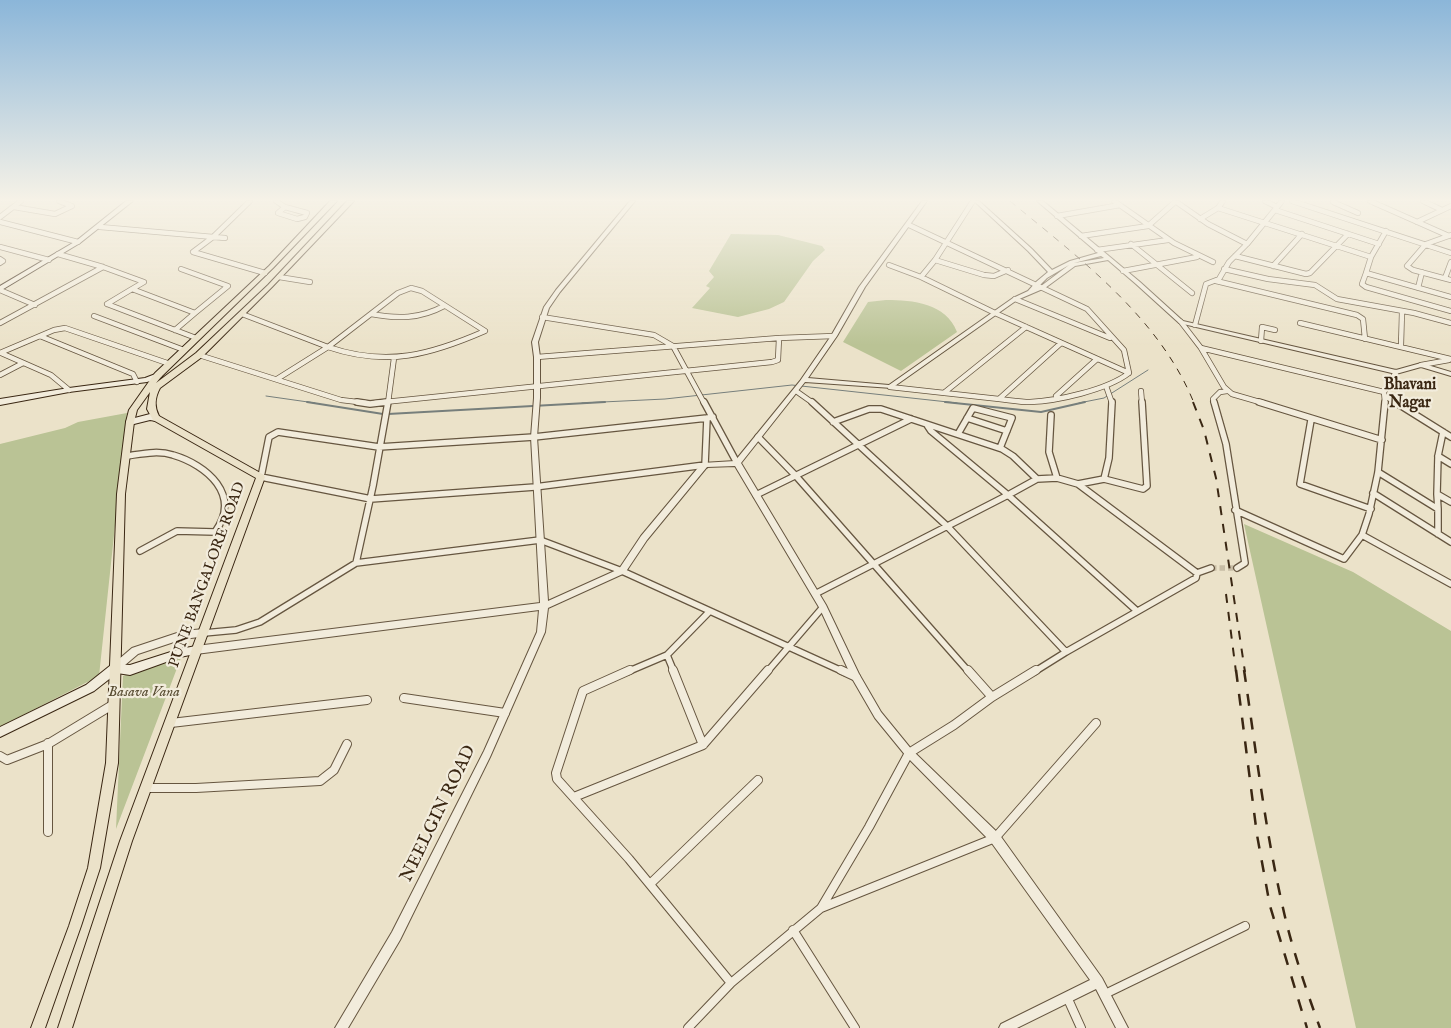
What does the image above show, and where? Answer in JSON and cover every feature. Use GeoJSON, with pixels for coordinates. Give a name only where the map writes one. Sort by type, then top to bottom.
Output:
{"type":"FeatureCollection","features":[{"type":"Feature","properties":{"kind":"main road"},"geometry":{"type":"LineString","coordinates":[[0,289],[66,249]]}},
{"type":"Feature","properties":{"kind":"main road"},"geometry":{"type":"LineString","coordinates":[[38,1028],[76,926],[94,868],[112,762],[122,494],[130,422],[135,406],[170,364],[289,249]]}},
{"type":"Feature","properties":{"kind":"main road"},"geometry":{"type":"LineString","coordinates":[[156,418],[151,411],[151,404],[156,381],[200,355],[307,249]]}},
{"type":"Feature","properties":{"kind":"main road"},"geometry":{"type":"LineString","coordinates":[[0,407],[151,379],[156,381]]}},
{"type":"Feature","properties":{"kind":"main road"},"geometry":{"type":"LineString","coordinates":[[0,402],[70,390],[132,383],[147,391]]}},
{"type":"Feature","properties":{"kind":"main road"},"geometry":{"type":"LineString","coordinates":[[130,422],[150,417],[156,418]]}},
{"type":"Feature","properties":{"kind":"main road","name":"PUNE BANGALORE ROAD"},"geometry":{"type":"LineString","coordinates":[[65,1028],[120,860],[261,477],[156,418]]}},
{"type":"Feature","properties":{"kind":"main road"},"geometry":{"type":"LineString","coordinates":[[0,732],[90,688],[115,668],[130,670],[180,653],[196,650]]}},
{"type":"Feature","properties":{"kind":"street"},"geometry":{"type":"LineString","coordinates":[[7,249],[49,260]]}},
{"type":"Feature","properties":{"kind":"street"},"geometry":{"type":"LineString","coordinates":[[197,249],[193,252],[265,274]]}},
{"type":"Feature","properties":{"kind":"street","name":"NEELGIN ROAD"},"geometry":{"type":"LineString","coordinates":[[341,1028],[396,936],[487,754],[541,632],[544,606],[535,487],[534,438],[537,398],[537,357],[535,342],[546,308],[593,249]]}},
{"type":"Feature","properties":{"kind":"street"},"geometry":{"type":"LineString","coordinates":[[710,418],[534,438],[379,447],[278,432],[269,437],[261,477],[371,499],[535,487],[705,464],[737,463],[803,381],[834,336],[862,287],[891,249]]}},
{"type":"Feature","properties":{"kind":"street"},"geometry":{"type":"LineString","coordinates":[[922,277],[942,249]]}},
{"type":"Feature","properties":{"kind":"street"},"geometry":{"type":"LineString","coordinates":[[961,249],[1037,284],[1091,313],[1126,352],[1129,373]]}},
{"type":"Feature","properties":{"kind":"street"},"geometry":{"type":"LineString","coordinates":[[1029,249],[1052,272]]}},
{"type":"Feature","properties":{"kind":"street"},"geometry":{"type":"LineString","coordinates":[[1095,249],[1181,322],[1201,348],[1228,390],[1246,400],[1382,440]]}},
{"type":"Feature","properties":{"kind":"street"},"geometry":{"type":"LineString","coordinates":[[1031,291],[1052,272],[1067,263],[1111,249]]}},
{"type":"Feature","properties":{"kind":"street"},"geometry":{"type":"LineString","coordinates":[[1137,249],[1192,293]]}},
{"type":"Feature","properties":{"kind":"street"},"geometry":{"type":"LineString","coordinates":[[1183,249],[1197,257],[1213,262]]}},
{"type":"Feature","properties":{"kind":"street"},"geometry":{"type":"LineString","coordinates":[[1195,326],[1204,287],[1220,277],[1224,269],[1242,249]]}},
{"type":"Feature","properties":{"kind":"street"},"geometry":{"type":"LineString","coordinates":[[1273,266],[1288,249]]}},
{"type":"Feature","properties":{"kind":"street"},"geometry":{"type":"LineString","coordinates":[[1235,256],[1300,273],[1310,273],[1332,249]]}},
{"type":"Feature","properties":{"kind":"street"},"geometry":{"type":"LineString","coordinates":[[1348,249],[1371,257]]}},
{"type":"Feature","properties":{"kind":"street"},"geometry":{"type":"LineString","coordinates":[[1376,249],[1371,257],[1362,284],[1366,287],[1451,310]]}},
{"type":"Feature","properties":{"kind":"street"},"geometry":{"type":"LineString","coordinates":[[1422,249],[1407,266],[1451,280]]}},
{"type":"Feature","properties":{"kind":"street"},"geometry":{"type":"LineString","coordinates":[[58,254],[103,266],[144,282],[106,304],[196,338]]}},
{"type":"Feature","properties":{"kind":"street"},"geometry":{"type":"LineString","coordinates":[[1123,271],[1158,266],[1197,257]]}},
{"type":"Feature","properties":{"kind":"street"},"geometry":{"type":"LineString","coordinates":[[0,259],[3,261],[0,263]]}},
{"type":"Feature","properties":{"kind":"street"},"geometry":{"type":"LineString","coordinates":[[890,387],[1015,299],[1043,287],[1073,265],[1107,259]]}},
{"type":"Feature","properties":{"kind":"street"},"geometry":{"type":"LineString","coordinates":[[935,260],[984,275],[994,276],[1008,270]]}},
{"type":"Feature","properties":{"kind":"street"},"geometry":{"type":"LineString","coordinates":[[1444,278],[1451,262]]}},
{"type":"Feature","properties":{"kind":"street"},"geometry":{"type":"LineString","coordinates":[[889,265],[922,277],[995,313],[1129,373]]}},
{"type":"Feature","properties":{"kind":"street"},"geometry":{"type":"LineString","coordinates":[[0,323],[103,266]]}},
{"type":"Feature","properties":{"kind":"street"},"geometry":{"type":"LineString","coordinates":[[175,330],[228,286],[228,284],[181,269]]}},
{"type":"Feature","properties":{"kind":"street"},"geometry":{"type":"LineString","coordinates":[[1224,269],[1268,279],[1312,284],[1322,288],[1337,299],[1402,311],[1451,323]]}},
{"type":"Feature","properties":{"kind":"street"},"geometry":{"type":"LineString","coordinates":[[1418,288],[1422,272]]}},
{"type":"Feature","properties":{"kind":"street"},"geometry":{"type":"LineString","coordinates":[[1366,273],[1451,297]]}},
{"type":"Feature","properties":{"kind":"street"},"geometry":{"type":"LineString","coordinates":[[280,277],[310,282]]}},
{"type":"Feature","properties":{"kind":"street"},"geometry":{"type":"LineString","coordinates":[[1216,281],[1357,315],[1363,319],[1365,339]]}},
{"type":"Feature","properties":{"kind":"street"},"geometry":{"type":"LineString","coordinates":[[242,314],[326,348],[359,356],[394,358],[435,352],[458,345],[485,331],[422,291],[411,288],[398,294],[326,348],[277,379]]}},
{"type":"Feature","properties":{"kind":"street"},"geometry":{"type":"LineString","coordinates":[[0,289],[35,305]]}},
{"type":"Feature","properties":{"kind":"street"},"geometry":{"type":"LineString","coordinates":[[132,289],[195,313]]}},
{"type":"Feature","properties":{"kind":"street"},"geometry":{"type":"LineString","coordinates":[[1015,299],[1095,333],[1113,338]]}},
{"type":"Feature","properties":{"kind":"street"},"geometry":{"type":"LineString","coordinates":[[371,314],[395,318],[411,317],[432,313],[444,306]]}},
{"type":"Feature","properties":{"kind":"street"},"geometry":{"type":"LineString","coordinates":[[1401,346],[1402,311]]}},
{"type":"Feature","properties":{"kind":"street"},"geometry":{"type":"LineString","coordinates":[[94,316],[184,350]]}},
{"type":"Feature","properties":{"kind":"street"},"geometry":{"type":"LineString","coordinates":[[542,317],[654,335],[673,346],[703,399],[710,418],[823,607],[856,677],[878,715],[909,753],[995,838],[1098,982],[1122,1028]]}},
{"type":"Feature","properties":{"kind":"street"},"geometry":{"type":"LineString","coordinates":[[1181,322],[1396,372],[1421,365],[1451,360]]}},
{"type":"Feature","properties":{"kind":"street"},"geometry":{"type":"LineString","coordinates":[[1300,323],[1401,346],[1451,360]]}},
{"type":"Feature","properties":{"kind":"street"},"geometry":{"type":"LineString","coordinates":[[944,392],[1026,327]]}},
{"type":"Feature","properties":{"kind":"street"},"geometry":{"type":"LineString","coordinates":[[1261,341],[1262,327],[1275,330]]}},
{"type":"Feature","properties":{"kind":"street"},"geometry":{"type":"LineString","coordinates":[[0,353],[40,336],[65,328],[170,364]]}},
{"type":"Feature","properties":{"kind":"street"},"geometry":{"type":"LineString","coordinates":[[40,336],[133,374],[132,383]]}},
{"type":"Feature","properties":{"kind":"street"},"geometry":{"type":"LineString","coordinates":[[537,357],[779,338],[834,336]]}},
{"type":"Feature","properties":{"kind":"street"},"geometry":{"type":"LineString","coordinates":[[200,355],[341,400],[370,404],[388,404],[537,386],[772,362],[778,360],[779,357],[779,338]]}},
{"type":"Feature","properties":{"kind":"street"},"geometry":{"type":"LineString","coordinates":[[999,399],[1061,343]]}},
{"type":"Feature","properties":{"kind":"street"},"geometry":{"type":"LineString","coordinates":[[1201,348],[1385,394],[1451,437]]}},
{"type":"Feature","properties":{"kind":"street"},"geometry":{"type":"LineString","coordinates":[[0,353],[51,375],[70,390]]}},
{"type":"Feature","properties":{"kind":"street"},"geometry":{"type":"LineString","coordinates":[[356,563],[371,499],[394,358]]}},
{"type":"Feature","properties":{"kind":"street"},"geometry":{"type":"LineString","coordinates":[[1054,397],[1097,359]]}},
{"type":"Feature","properties":{"kind":"street"},"geometry":{"type":"LineString","coordinates":[[0,375],[23,362]]}},
{"type":"Feature","properties":{"kind":"street"},"geometry":{"type":"LineString","coordinates":[[1421,365],[1451,374]]}},
{"type":"Feature","properties":{"kind":"street"},"geometry":{"type":"LineString","coordinates":[[1235,510],[1344,559],[1362,535],[1371,509],[1382,440],[1385,394],[1396,372]]}},
{"type":"Feature","properties":{"kind":"street"},"geometry":{"type":"LineString","coordinates":[[803,381],[890,387],[1031,402],[1106,386],[1122,379],[1129,373]]}},
{"type":"Feature","properties":{"kind":"street"},"geometry":{"type":"LineString","coordinates":[[1104,479],[1109,458],[1112,401],[1106,386]]}},
{"type":"Feature","properties":{"kind":"street"},"geometry":{"type":"LineString","coordinates":[[796,390],[947,526],[1066,652]]}},
{"type":"Feature","properties":{"kind":"street"},"geometry":{"type":"LineString","coordinates":[[1228,390],[1220,392],[1213,399],[1226,444],[1245,564],[1237,568]]}},
{"type":"Feature","properties":{"kind":"street"},"geometry":{"type":"LineString","coordinates":[[1078,484],[1104,479],[1137,488],[1147,486],[1142,391]]}},
{"type":"Feature","properties":{"kind":"street"},"geometry":{"type":"LineString","coordinates":[[833,422],[874,408],[1000,448],[1013,456],[1037,479]]}},
{"type":"Feature","properties":{"kind":"street"},"geometry":{"type":"LineString","coordinates":[[958,434],[973,408],[1012,418],[1000,448]]}},
{"type":"Feature","properties":{"kind":"street"},"geometry":{"type":"LineString","coordinates":[[1051,414],[1049,452],[1057,478]]}},
{"type":"Feature","properties":{"kind":"street"},"geometry":{"type":"LineString","coordinates":[[196,650],[544,606],[622,571],[644,538],[705,464],[710,418]]}},
{"type":"Feature","properties":{"kind":"street"},"geometry":{"type":"LineString","coordinates":[[968,418],[1007,431]]}},
{"type":"Feature","properties":{"kind":"street"},"geometry":{"type":"LineString","coordinates":[[756,494],[911,419]]}},
{"type":"Feature","properties":{"kind":"street"},"geometry":{"type":"LineString","coordinates":[[1311,420],[1300,484],[1371,509]]}},
{"type":"Feature","properties":{"kind":"street"},"geometry":{"type":"LineString","coordinates":[[927,425],[931,431],[1008,495],[1136,611]]}},
{"type":"Feature","properties":{"kind":"street"},"geometry":{"type":"LineString","coordinates":[[1438,534],[1438,456],[1443,432]]}},
{"type":"Feature","properties":{"kind":"street"},"geometry":{"type":"LineString","coordinates":[[758,437],[796,476],[992,697]]}},
{"type":"Feature","properties":{"kind":"street"},"geometry":{"type":"LineString","coordinates":[[126,456],[159,453],[178,457],[216,480],[226,504],[220,526],[215,532],[177,531],[140,551]]}},
{"type":"Feature","properties":{"kind":"street"},"geometry":{"type":"LineString","coordinates":[[1438,456],[1451,464]]}},
{"type":"Feature","properties":{"kind":"street"},"geometry":{"type":"LineString","coordinates":[[1378,472],[1438,509]]}},
{"type":"Feature","properties":{"kind":"street"},"geometry":{"type":"LineString","coordinates":[[814,594],[1037,479],[1057,478],[1078,484],[1197,573]]}},
{"type":"Feature","properties":{"kind":"street"},"geometry":{"type":"LineString","coordinates":[[1374,493],[1451,542]]}},
{"type":"Feature","properties":{"kind":"street"},"geometry":{"type":"LineString","coordinates":[[1437,494],[1451,502]]}},
{"type":"Feature","properties":{"kind":"street"},"geometry":{"type":"LineString","coordinates":[[1362,535],[1451,584]]}},
{"type":"Feature","properties":{"kind":"street"},"geometry":{"type":"LineString","coordinates":[[115,668],[135,651],[183,635],[236,630],[254,624],[356,563],[540,540],[622,571],[856,677]]}},
{"type":"Feature","properties":{"kind":"street"},"geometry":{"type":"LineString","coordinates":[[1197,573],[1211,568]]}},
{"type":"Feature","properties":{"kind":"street"},"geometry":{"type":"LineString","coordinates":[[821,908],[869,827],[909,753],[992,697],[1136,611],[1196,578],[1197,573]]}},
{"type":"Feature","properties":{"kind":"street"},"geometry":{"type":"LineString","coordinates":[[574,798],[703,745],[823,607]]}},
{"type":"Feature","properties":{"kind":"street"},"geometry":{"type":"LineString","coordinates":[[709,612],[667,655],[583,691],[556,773],[557,779],[650,884],[731,982]]}},
{"type":"Feature","properties":{"kind":"street"},"geometry":{"type":"LineString","coordinates":[[667,655],[703,745]]}},
{"type":"Feature","properties":{"kind":"street"},"geometry":{"type":"LineString","coordinates":[[404,698],[506,713]]}},
{"type":"Feature","properties":{"kind":"street"},"geometry":{"type":"LineString","coordinates":[[171,723],[367,700]]}},
{"type":"Feature","properties":{"kind":"street"},"geometry":{"type":"LineString","coordinates":[[0,756],[7,760],[16,758],[114,704]]}},
{"type":"Feature","properties":{"kind":"street"},"geometry":{"type":"LineString","coordinates":[[688,1028],[731,982],[821,908],[995,838],[1096,723]]}},
{"type":"Feature","properties":{"kind":"street"},"geometry":{"type":"LineString","coordinates":[[48,742],[48,832]]}},
{"type":"Feature","properties":{"kind":"street"},"geometry":{"type":"LineString","coordinates":[[146,788],[196,788],[320,781],[328,778],[338,767],[347,744]]}},
{"type":"Feature","properties":{"kind":"street"},"geometry":{"type":"LineString","coordinates":[[650,884],[758,780]]}},
{"type":"Feature","properties":{"kind":"street"},"geometry":{"type":"LineString","coordinates":[[1105,994],[1245,926]]}},
{"type":"Feature","properties":{"kind":"street"},"geometry":{"type":"LineString","coordinates":[[793,930],[855,1028]]}},
{"type":"Feature","properties":{"kind":"street"},"geometry":{"type":"LineString","coordinates":[[1004,1028],[1098,982]]}},
{"type":"Feature","properties":{"kind":"street"},"geometry":{"type":"LineString","coordinates":[[1067,997],[1082,1028]]}},
{"type":"Feature","properties":{"kind":"green space"},"geometry":{"type":"Polygon","coordinates":[[[722,249],[825,250],[813,261],[784,302],[769,309],[738,317],[692,308],[710,288],[706,286],[714,277],[709,271],[722,249]]]}},
{"type":"Feature","properties":{"kind":"green space"},"geometry":{"type":"Polygon","coordinates":[[[886,300],[917,302],[937,309],[952,322],[957,332],[901,371],[843,342],[868,302],[886,300]]]}},
{"type":"Feature","properties":{"kind":"green space"},"geometry":{"type":"Polygon","coordinates":[[[127,413],[99,676],[0,727],[0,444],[65,428],[78,422],[127,413]]]}},
{"type":"Feature","properties":{"kind":"green space"},"geometry":{"type":"Polygon","coordinates":[[[1244,524],[1353,572],[1451,631],[1451,1028],[1356,1028],[1244,524]]]}},
{"type":"Feature","properties":{"kind":"green space","name":"Basava Vana"},"geometry":{"type":"Polygon","coordinates":[[[182,655],[116,829],[123,676],[182,655]]]}},
{"type":"Feature","properties":{"kind":"waterway"},"geometry":{"type":"LineString","coordinates":[[1079,403],[1104,398],[1148,370]]}},
{"type":"Feature","properties":{"kind":"waterway"},"geometry":{"type":"LineString","coordinates":[[582,403],[665,399],[792,385],[957,403]]}},
{"type":"Feature","properties":{"kind":"waterway"},"geometry":{"type":"LineString","coordinates":[[266,396],[315,403]]}},
{"type":"Feature","properties":{"kind":"waterway"},"geometry":{"type":"LineString","coordinates":[[307,402],[383,414]]}},
{"type":"Feature","properties":{"kind":"waterway"},"geometry":{"type":"LineString","coordinates":[[388,414],[605,402]]}},
{"type":"Feature","properties":{"kind":"waterway"},"geometry":{"type":"LineString","coordinates":[[945,402],[1041,412],[1085,402]]}},
{"type":"Feature","properties":{"kind":"tunnel"},"geometry":{"type":"LineString","coordinates":[[1211,568],[1237,568]]}},
{"type":"Feature","properties":{"kind":"railway"},"geometry":{"type":"LineString","coordinates":[[1068,249],[1090,268],[1139,317],[1160,343],[1179,372],[1194,403]]}},
{"type":"Feature","properties":{"kind":"railway"},"geometry":{"type":"LineString","coordinates":[[1193,402],[1204,430],[1216,478],[1245,672]]}},
{"type":"Feature","properties":{"kind":"railway"},"geometry":{"type":"LineString","coordinates":[[1226,594],[1236,672]]}},
{"type":"Feature","properties":{"kind":"railway"},"geometry":{"type":"LineString","coordinates":[[1236,670],[1257,835],[1270,906],[1307,1028]]}},
{"type":"Feature","properties":{"kind":"railway"},"geometry":{"type":"LineString","coordinates":[[1244,670],[1261,790],[1277,879],[1295,954],[1320,1028]]}},
{"type":"Feature","properties":{"kind":"district","name":"Bhavani Nagar"},"geometry":{"type":"Point","coordinates":[1410,395]}}]}
